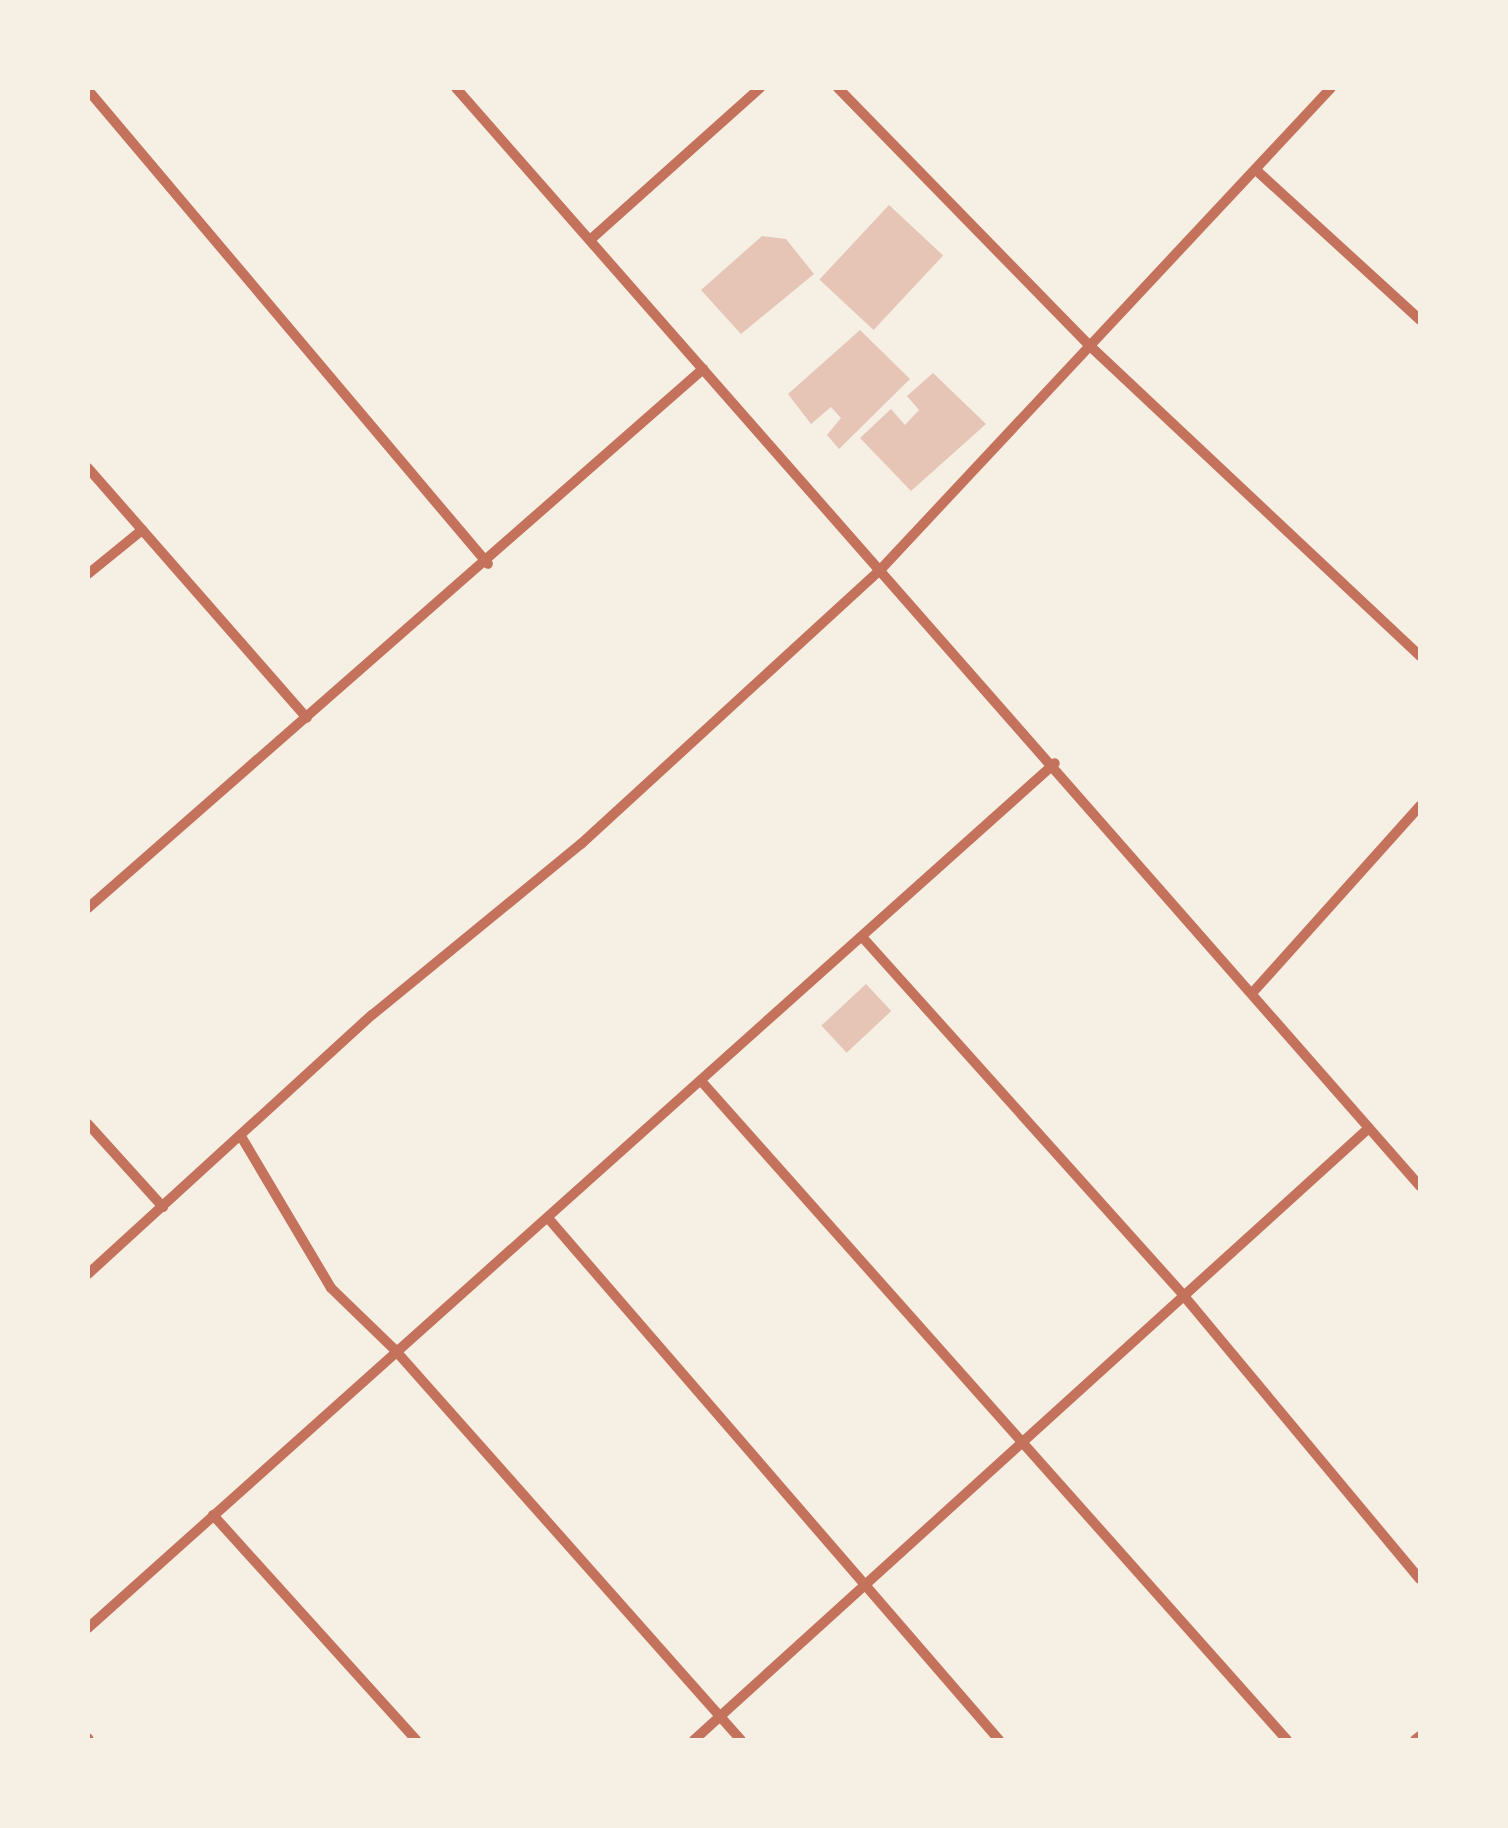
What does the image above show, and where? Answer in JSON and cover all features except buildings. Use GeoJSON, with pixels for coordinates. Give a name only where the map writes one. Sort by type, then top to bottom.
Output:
{"type":"FeatureCollection","features":[{"type":"Feature","properties":{"kind":"street"},"geometry":{"type":"LineString","coordinates":[[456,88],[1056,763],[1420,1186]]}},
{"type":"Feature","properties":{"kind":"street"},"geometry":{"type":"LineString","coordinates":[[590,240],[760,88]]}},
{"type":"Feature","properties":{"kind":"street"},"geometry":{"type":"LineString","coordinates":[[838,88],[1090,346],[1420,656]]}},
{"type":"Feature","properties":{"kind":"street"},"geometry":{"type":"LineString","coordinates":[[88,1274],[242,1138],[372,1015],[581,844],[882,568],[1331,88]]}},
{"type":"Feature","properties":{"kind":"street"},"geometry":{"type":"LineString","coordinates":[[88,90],[488,564]]}},
{"type":"Feature","properties":{"kind":"street"},"geometry":{"type":"LineString","coordinates":[[1256,170],[1420,320]]}},
{"type":"Feature","properties":{"kind":"street"},"geometry":{"type":"LineString","coordinates":[[88,908],[488,564],[704,369]]}},
{"type":"Feature","properties":{"kind":"street"},"geometry":{"type":"LineString","coordinates":[[88,468],[307,718]]}},
{"type":"Feature","properties":{"kind":"street"},"geometry":{"type":"LineString","coordinates":[[88,574],[142,530]]}},
{"type":"Feature","properties":{"kind":"street"},"geometry":{"type":"LineString","coordinates":[[88,1628],[395,1350],[864,939],[1056,763]]}},
{"type":"Feature","properties":{"kind":"street"},"geometry":{"type":"LineString","coordinates":[[1254,991],[1420,806]]}},
{"type":"Feature","properties":{"kind":"street"},"geometry":{"type":"LineString","coordinates":[[864,939],[1184,1296],[1420,1578]]}},
{"type":"Feature","properties":{"kind":"street"},"geometry":{"type":"LineString","coordinates":[[702,1082],[1024,1437],[1287,1740]]}},
{"type":"Feature","properties":{"kind":"street"},"geometry":{"type":"LineString","coordinates":[[88,1124],[163,1207]]}},
{"type":"Feature","properties":{"kind":"street"},"geometry":{"type":"LineString","coordinates":[[694,1740],[1369,1128]]}},
{"type":"Feature","properties":{"kind":"street"},"geometry":{"type":"LineString","coordinates":[[242,1138],[331,1288],[395,1350],[741,1740]]}},
{"type":"Feature","properties":{"kind":"street"},"geometry":{"type":"LineString","coordinates":[[548,1218],[999,1740]]}},
{"type":"Feature","properties":{"kind":"street"},"geometry":{"type":"LineString","coordinates":[[213,1515],[416,1740]]}}]}
